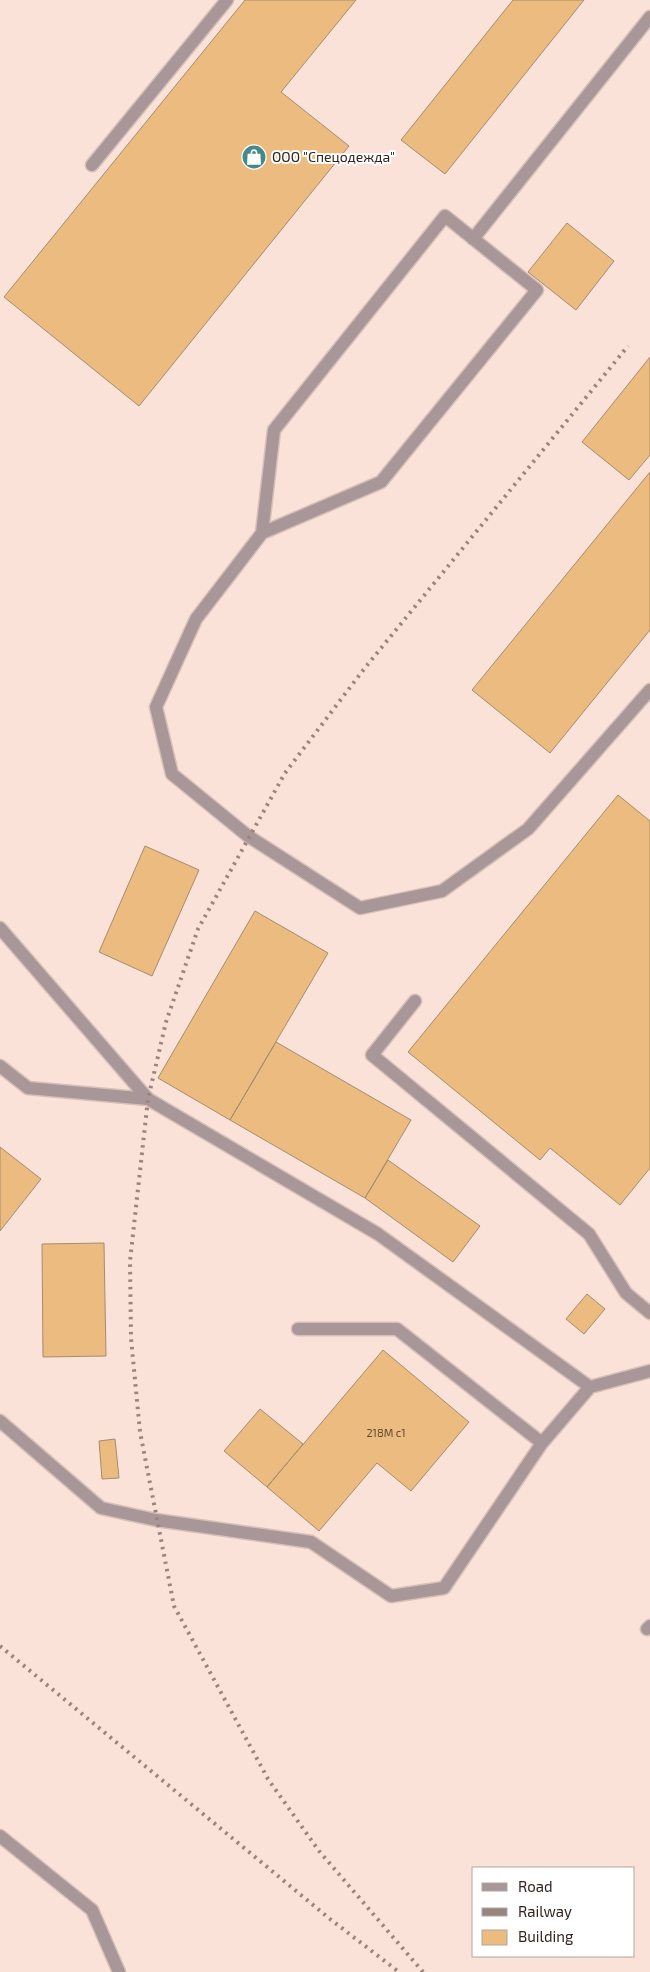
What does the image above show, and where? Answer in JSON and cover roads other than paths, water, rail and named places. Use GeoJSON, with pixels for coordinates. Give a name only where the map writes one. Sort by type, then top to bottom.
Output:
{"type":"FeatureCollection","features":[{"type":"Feature","properties":{"kind":"street"},"geometry":{"type":"LineString","coordinates":[[92,165],[227,0]]}},
{"type":"Feature","properties":{"kind":"street"},"geometry":{"type":"LineString","coordinates":[[473,239],[650,17]]}},
{"type":"Feature","properties":{"kind":"street"},"geometry":{"type":"LineString","coordinates":[[262,533],[274,430],[445,216],[537,290],[381,482],[262,533],[196,619],[156,707],[172,774],[248,836],[360,908],[442,891],[528,829],[650,690]]}},
{"type":"Feature","properties":{"kind":"street"},"geometry":{"type":"LineString","coordinates":[[0,928],[148,1098],[378,1234],[590,1387]]}},
{"type":"Feature","properties":{"kind":"street"},"geometry":{"type":"LineString","coordinates":[[415,1001],[372,1055],[589,1234],[626,1293],[650,1313]]}},
{"type":"Feature","properties":{"kind":"street"},"geometry":{"type":"LineString","coordinates":[[0,1066],[28,1088],[148,1098]]}},
{"type":"Feature","properties":{"kind":"street"},"geometry":{"type":"LineString","coordinates":[[298,1329],[397,1329],[542,1443]]}},
{"type":"Feature","properties":{"kind":"street"},"geometry":{"type":"LineString","coordinates":[[0,1421],[101,1508],[156,1520],[311,1542],[391,1596],[444,1588],[542,1443],[590,1387],[650,1371]]}},
{"type":"Feature","properties":{"kind":"street"},"geometry":{"type":"LineString","coordinates":[[0,1836],[92,1910],[119,1972]]}},
{"type":"Feature","properties":{"kind":"railway"},"geometry":{"type":"LineString","coordinates":[[423,1972],[319,1851],[268,1779],[174,1606],[140,1432],[131,1338],[130,1261],[148,1099],[166,1022],[198,929],[285,773],[364,669],[628,346]]}},
{"type":"Feature","properties":{"kind":"railway"},"geometry":{"type":"LineString","coordinates":[[0,1646],[330,1919],[399,1972]]}},
{"type":"Feature","properties":{"kind":"place","name":"ООО \"Спецодежда\""},"geometry":{"type":"Point","coordinates":[254,157]}}]}
